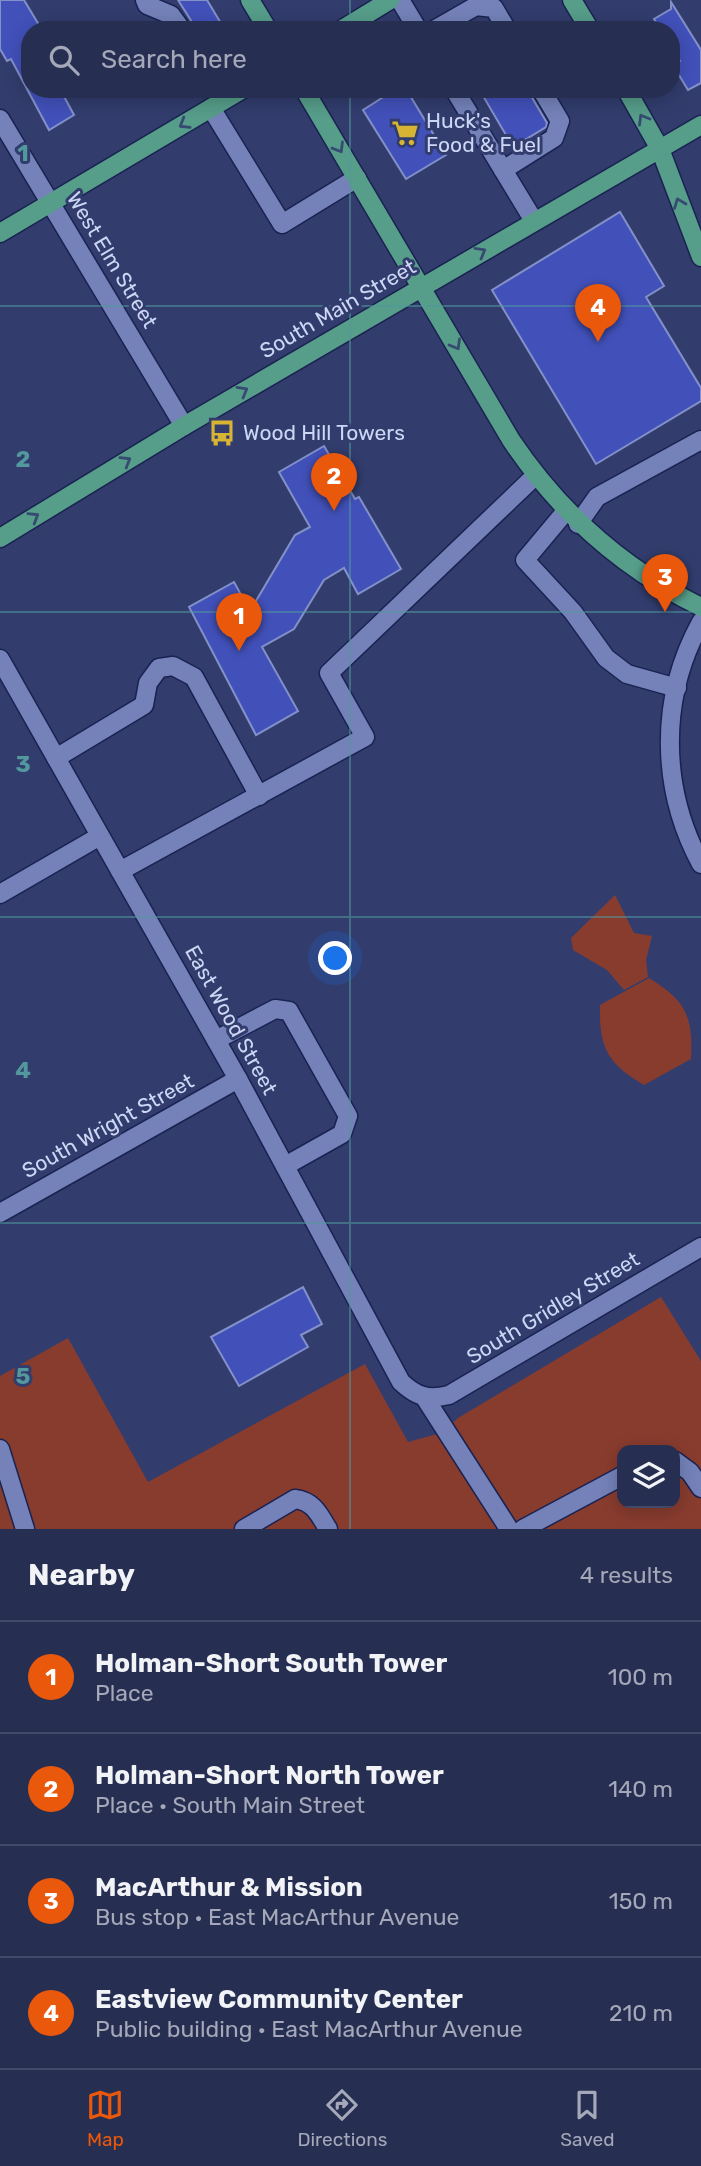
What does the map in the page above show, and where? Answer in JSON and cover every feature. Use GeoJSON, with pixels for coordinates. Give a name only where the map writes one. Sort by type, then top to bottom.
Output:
{"type":"FeatureCollection","features":[{"type":"Feature","properties":{"kind":"main road"},"geometry":{"type":"LineString","coordinates":[[250,0],[263,21]]}},
{"type":"Feature","properties":{"kind":"main road"},"geometry":{"type":"LineString","coordinates":[[356,21],[390,0]]}},
{"type":"Feature","properties":{"kind":"main road"},"geometry":{"type":"LineString","coordinates":[[572,0],[585,21]]}},
{"type":"Feature","properties":{"kind":"main road"},"geometry":{"type":"LineString","coordinates":[[309,98],[510,440],[535,476],[572,518],[649,578],[701,607]]}},
{"type":"Feature","properties":{"kind":"main road"},"geometry":{"type":"LineString","coordinates":[[631,98],[660,149],[701,257]]}},
{"type":"Feature","properties":{"kind":"main road"},"geometry":{"type":"LineString","coordinates":[[0,233],[217,99]]}},
{"type":"Feature","properties":{"kind":"main road","name":"South Main Street"},"geometry":{"type":"LineString","coordinates":[[0,538],[184,426],[701,124]]}},
{"type":"Feature","properties":{"kind":"street"},"geometry":{"type":"LineString","coordinates":[[145,0],[147,5],[172,15],[176,21]]}},
{"type":"Feature","properties":{"kind":"street"},"geometry":{"type":"LineString","coordinates":[[400,0],[413,21]]}},
{"type":"Feature","properties":{"kind":"street"},"geometry":{"type":"LineString","coordinates":[[450,21],[476,6],[494,8],[501,21]]}},
{"type":"Feature","properties":{"kind":"street"},"geometry":{"type":"LineString","coordinates":[[459,98],[534,221]]}},
{"type":"Feature","properties":{"kind":"street"},"geometry":{"type":"LineString","coordinates":[[503,170],[554,138],[560,121],[546,98]]}},
{"type":"Feature","properties":{"kind":"street"},"geometry":{"type":"LineString","coordinates":[[217,99],[282,225],[357,178]]}},
{"type":"Feature","properties":{"kind":"street","name":"West Elm Street"},"geometry":{"type":"LineString","coordinates":[[0,119],[184,426]]}},
{"type":"Feature","properties":{"kind":"street"},"geometry":{"type":"LineString","coordinates":[[677,688],[627,674],[606,658],[573,612],[525,560],[597,497],[701,440]]}},
{"type":"Feature","properties":{"kind":"street"},"geometry":{"type":"LineString","coordinates":[[120,871],[365,737],[329,673],[535,476]]}},
{"type":"Feature","properties":{"kind":"street"},"geometry":{"type":"LineString","coordinates":[[701,622],[687,651],[668,740],[673,787],[686,832],[701,864]]}},
{"type":"Feature","properties":{"kind":"street","name":"East Wood Street"},"geometry":{"type":"LineString","coordinates":[[0,659],[238,1079],[401,1382],[412,1392],[425,1398],[509,1529]]}},
{"type":"Feature","properties":{"kind":"street"},"geometry":{"type":"LineString","coordinates":[[56,758],[144,705],[148,683],[159,668],[173,666],[194,677],[259,796]]}},
{"type":"Feature","properties":{"kind":"street"},"geometry":{"type":"LineString","coordinates":[[0,894],[100,836]]}},
{"type":"Feature","properties":{"kind":"street"},"geometry":{"type":"LineString","coordinates":[[216,1040],[275,1009],[289,1011],[348,1116],[342,1134],[285,1166]]}},
{"type":"Feature","properties":{"kind":"street","name":"South Wright Street"},"geometry":{"type":"LineString","coordinates":[[0,1213],[238,1079]]}},
{"type":"Feature","properties":{"kind":"street","name":"South Gridley Street"},"geometry":{"type":"LineString","coordinates":[[425,1398],[449,1395],[701,1247]]}},
{"type":"Feature","properties":{"kind":"street"},"geometry":{"type":"LineString","coordinates":[[0,1449],[25,1529]]}},
{"type":"Feature","properties":{"kind":"street"},"geometry":{"type":"LineString","coordinates":[[680,1465],[690,1472],[701,1488]]}},
{"type":"Feature","properties":{"kind":"street"},"geometry":{"type":"LineString","coordinates":[[523,1529],[617,1479]]}},
{"type":"Feature","properties":{"kind":"street"},"geometry":{"type":"LineString","coordinates":[[244,1529],[295,1499],[304,1500],[314,1507],[328,1529]]}},
{"type":"Feature","properties":{"kind":"shaded area"},"geometry":{"type":"Polygon","coordinates":[[[615,895],[634,933],[652,936],[646,960],[648,977],[624,990],[607,970],[573,950],[571,938],[615,895]]]}},
{"type":"Feature","properties":{"kind":"shaded area"},"geometry":{"type":"Polygon","coordinates":[[[649,978],[671,994],[685,1011],[690,1031],[691,1059],[644,1085],[621,1069],[608,1053],[601,1033],[600,1005],[649,978]]]}},
{"type":"Feature","properties":{"kind":"shaded area"},"geometry":{"type":"Polygon","coordinates":[[[661,1297],[701,1361],[701,1529],[0,1529],[0,1376],[68,1338],[148,1482],[365,1364],[408,1442],[441,1433],[458,1418],[661,1297]]]}},
{"type":"Feature","properties":{"kind":"building"},"geometry":{"type":"Polygon","coordinates":[[[0,0],[24,0],[37,21],[21,21],[21,78],[11,59],[7,61],[0,49],[0,0]]]}},
{"type":"Feature","properties":{"kind":"building"},"geometry":{"type":"Polygon","coordinates":[[[178,0],[207,0],[220,21],[191,21],[178,0]]]}},
{"type":"Feature","properties":{"kind":"building"},"geometry":{"type":"Polygon","coordinates":[[[671,2],[701,50],[701,83],[688,90],[680,77],[680,21],[654,19],[671,9],[671,2]]]}},
{"type":"Feature","properties":{"kind":"building"},"geometry":{"type":"Polygon","coordinates":[[[32,98],[65,98],[74,115],[49,130],[32,98]]]}},
{"type":"Feature","properties":{"kind":"building","name":"Huck's Food & Fuel"},"geometry":{"type":"Polygon","coordinates":[[[382,98],[411,98],[446,155],[406,179],[363,110],[382,98]]]}},
{"type":"Feature","properties":{"kind":"building"},"geometry":{"type":"Polygon","coordinates":[[[484,98],[532,98],[547,123],[546,127],[513,147],[484,98]]]}},
{"type":"Feature","properties":{"kind":"building"},"geometry":{"type":"Polygon","coordinates":[[[620,212],[664,286],[646,297],[701,388],[701,401],[596,464],[492,290],[620,212]]]}},
{"type":"Feature","properties":{"kind":"building"},"geometry":{"type":"Polygon","coordinates":[[[324,446],[355,499],[359,497],[401,569],[358,594],[344,568],[324,580],[294,629],[262,647],[298,711],[256,735],[189,607],[234,582],[250,611],[295,535],[310,527],[279,472],[324,446]]]}},
{"type":"Feature","properties":{"kind":"building"},"geometry":{"type":"Polygon","coordinates":[[[303,1287],[322,1324],[301,1335],[308,1347],[239,1386],[211,1337],[303,1287]]]}},
{"type":"Feature","properties":{"kind":"place","name":"Huck's Food & Fuel"},"geometry":{"type":"Point","coordinates":[405,133]}},
{"type":"Feature","properties":{"kind":"place","name":"Eastview Community Center"},"geometry":{"type":"Point","coordinates":[598,342]}},
{"type":"Feature","properties":{"kind":"place","name":"Wood Hill Towers"},"geometry":{"type":"Point","coordinates":[222,433]}},
{"type":"Feature","properties":{"kind":"place","name":"Holman-Short North Tower"},"geometry":{"type":"Point","coordinates":[334,511]}},
{"type":"Feature","properties":{"kind":"place","name":"MacArthur & Mission"},"geometry":{"type":"Point","coordinates":[665,612]}},
{"type":"Feature","properties":{"kind":"place","name":"Holman-Short South Tower"},"geometry":{"type":"Point","coordinates":[239,651]}}]}
